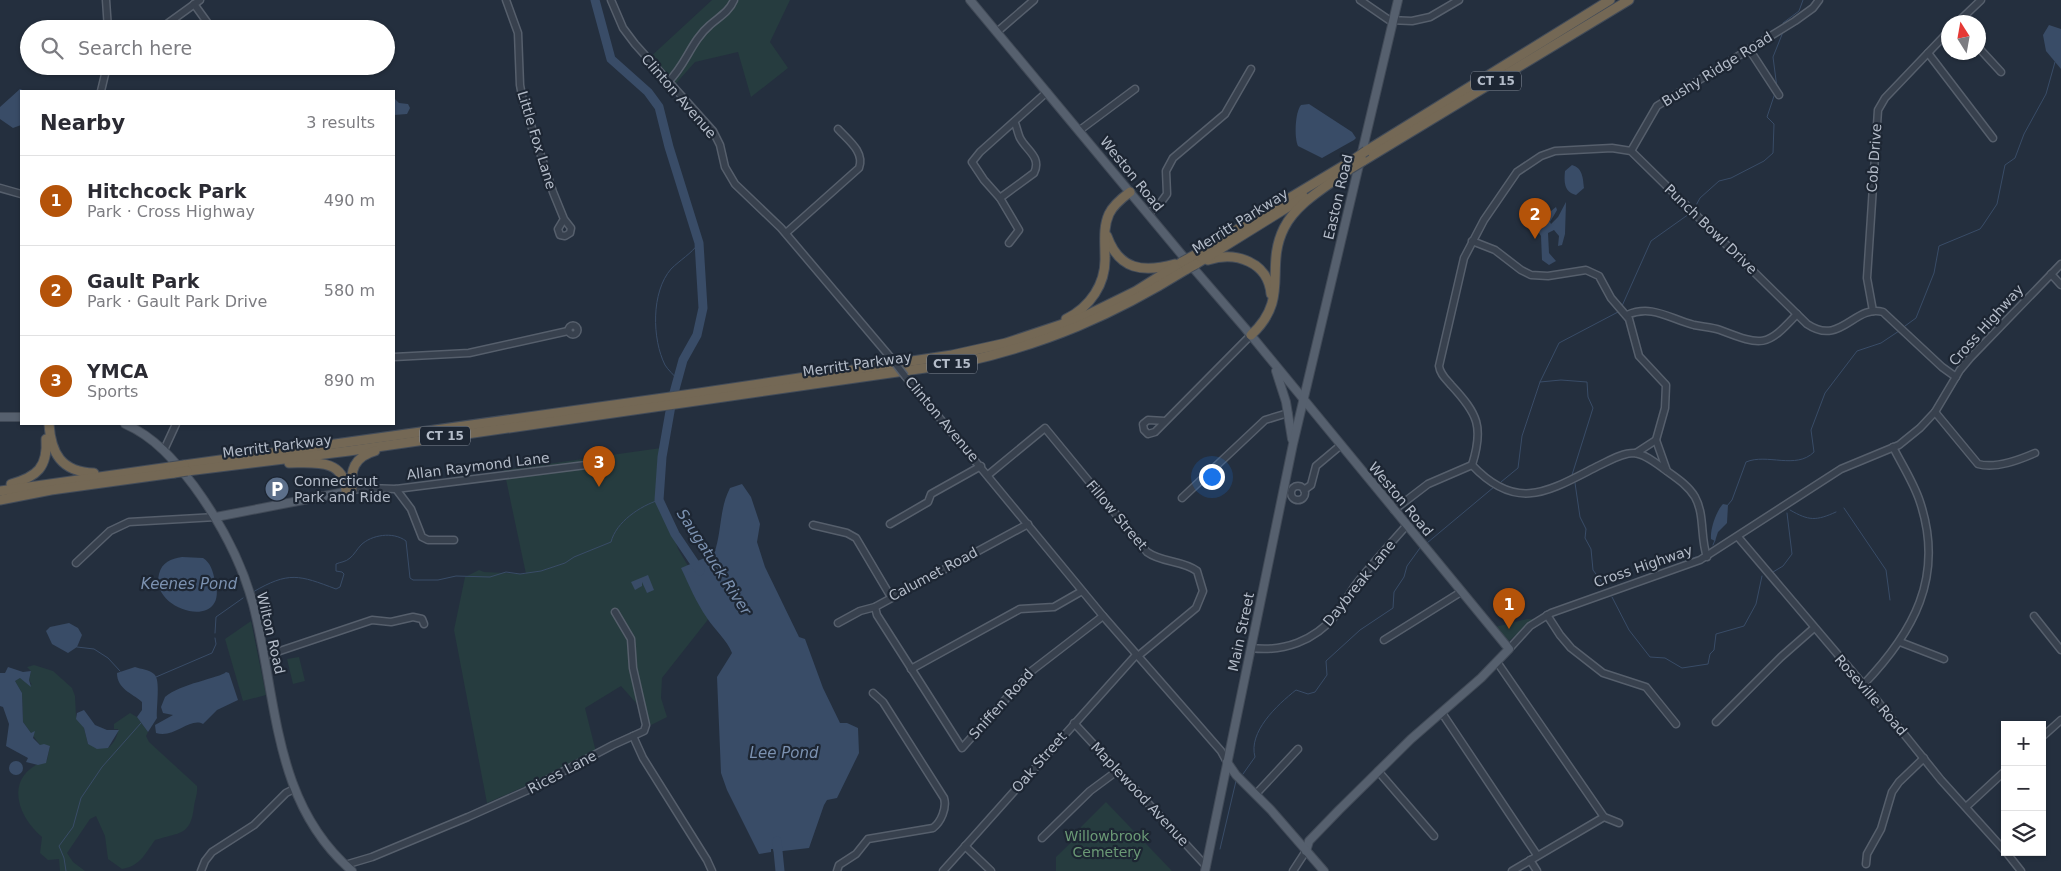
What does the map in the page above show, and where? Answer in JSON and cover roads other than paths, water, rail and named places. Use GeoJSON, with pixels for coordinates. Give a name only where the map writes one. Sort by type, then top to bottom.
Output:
{"type":"FeatureCollection","features":[{"type":"Feature","properties":{"kind":"highway","name":"Merritt Parkway"},"geometry":{"type":"LineString","coordinates":[[699,396],[928,368],[995,355],[1034,344],[1089,323],[1129,304],[1194,260],[1366,151],[1610,0]]}},
{"type":"Feature","properties":{"kind":"highway","name":"Merritt Parkway"},"geometry":{"type":"LineString","coordinates":[[1194,260],[1363,162],[1629,0]]}},
{"type":"Feature","properties":{"kind":"highway"},"geometry":{"type":"LineString","coordinates":[[1251,335],[1264,323],[1271,310],[1275,294],[1277,251],[1284,228],[1299,208],[1350,169]]}},
{"type":"Feature","properties":{"kind":"highway"},"geometry":{"type":"LineString","coordinates":[[1006,343],[1064,320],[1086,306],[1102,278],[1105,261],[1105,232],[1112,210],[1130,192]]}},
{"type":"Feature","properties":{"kind":"highway"},"geometry":{"type":"LineString","coordinates":[[1105,232],[1116,255],[1131,266],[1154,269],[1185,266]]}},
{"type":"Feature","properties":{"kind":"highway"},"geometry":{"type":"LineString","coordinates":[[1194,260],[1231,256],[1256,265],[1269,282],[1271,310]]}},
{"type":"Feature","properties":{"kind":"highway","name":"Merritt Parkway"},"geometry":{"type":"LineString","coordinates":[[185,468],[243,464],[464,434],[904,364],[1006,343],[1060,326],[1098,311],[1185,266]]}},
{"type":"Feature","properties":{"kind":"highway","name":"Merritt Parkway"},"geometry":{"type":"LineString","coordinates":[[0,500],[185,468],[647,404]]}},
{"type":"Feature","properties":{"kind":"highway"},"geometry":{"type":"LineString","coordinates":[[0,486],[27,478],[43,465],[46,455],[44,425]]}},
{"type":"Feature","properties":{"kind":"highway"},"geometry":{"type":"LineString","coordinates":[[49,425],[50,443],[54,452],[68,466],[78,472],[139,471]]}},
{"type":"Feature","properties":{"kind":"highway"},"geometry":{"type":"LineString","coordinates":[[349,491],[352,471],[360,457],[388,448],[464,434]]}},
{"type":"Feature","properties":{"kind":"highway"},"geometry":{"type":"LineString","coordinates":[[243,464],[282,462],[328,465],[337,468],[343,474],[349,491]]}},
{"type":"Feature","properties":{"kind":"highway","name":"Merritt Parkway"},"geometry":{"type":"LineString","coordinates":[[0,491],[139,471],[172,470]]}},
{"type":"Feature","properties":{"kind":"main road","name":"Weston Road"},"geometry":{"type":"LineString","coordinates":[[970,0],[1251,335],[1509,649]]}},
{"type":"Feature","properties":{"kind":"main road","name":"Easton Road"},"geometry":{"type":"LineString","coordinates":[[1303,399],[1398,0]]}},
{"type":"Feature","properties":{"kind":"main road","name":"Weston Road"},"geometry":{"type":"LineString","coordinates":[[1274,365],[1288,413],[1293,444]]}},
{"type":"Feature","properties":{"kind":"main road","name":"Main Street"},"geometry":{"type":"LineString","coordinates":[[1206,868],[1303,399]]}},
{"type":"Feature","properties":{"kind":"main road"},"geometry":{"type":"LineString","coordinates":[[0,417],[20,417]]}},
{"type":"Feature","properties":{"kind":"main road","name":"Wilton Road"},"geometry":{"type":"LineString","coordinates":[[127,425],[151,438],[164,450],[216,517],[243,573],[265,656],[283,752],[294,789],[318,834],[352,871]]}},
{"type":"Feature","properties":{"kind":"main road","name":"Allan Raymond Lane"},"geometry":{"type":"LineString","coordinates":[[216,517],[349,491]]}},
{"type":"Feature","properties":{"kind":"main road","name":"Cross Highway"},"geometry":{"type":"LineString","coordinates":[[1306,851],[1309,841],[1378,771],[1498,662],[1509,649]]}},
{"type":"Feature","properties":{"kind":"main road"},"geometry":{"type":"LineString","coordinates":[[1227,762],[1236,775],[1256,794],[1324,871]]}},
{"type":"Feature","properties":{"kind":"street"},"geometry":{"type":"LineString","coordinates":[[106,0],[107,20]]}},
{"type":"Feature","properties":{"kind":"street","name":"Little Fox Lane"},"geometry":{"type":"LineString","coordinates":[[506,0],[518,32],[521,93],[552,192],[564,220]]}},
{"type":"Feature","properties":{"kind":"street"},"geometry":{"type":"LineString","coordinates":[[668,82],[680,71],[702,33],[730,8],[734,0]]}},
{"type":"Feature","properties":{"kind":"street"},"geometry":{"type":"LineString","coordinates":[[997,32],[1034,0]]}},
{"type":"Feature","properties":{"kind":"street"},"geometry":{"type":"LineString","coordinates":[[1360,0],[1384,18],[1393,20],[1426,18],[1459,0]]}},
{"type":"Feature","properties":{"kind":"street","name":"Bushy Ridge Road"},"geometry":{"type":"LineString","coordinates":[[1631,151],[1657,106],[1806,13],[1819,0]]}},
{"type":"Feature","properties":{"kind":"street"},"geometry":{"type":"LineString","coordinates":[[1965,15],[1981,0]]}},
{"type":"Feature","properties":{"kind":"street","name":"Clinton Avenue"},"geometry":{"type":"LineString","coordinates":[[612,1],[623,28],[715,134],[725,167],[735,184],[786,233],[981,466],[1103,616],[1221,751],[1227,762]]}},
{"type":"Feature","properties":{"kind":"street"},"geometry":{"type":"LineString","coordinates":[[172,20],[197,2],[207,20]]}},
{"type":"Feature","properties":{"kind":"street","name":"Cob Drive"},"geometry":{"type":"LineString","coordinates":[[1873,311],[1867,278],[1878,110],[1884,98],[1941,39]]}},
{"type":"Feature","properties":{"kind":"street"},"geometry":{"type":"LineString","coordinates":[[1749,49],[1777,92]]}},
{"type":"Feature","properties":{"kind":"street"},"geometry":{"type":"LineString","coordinates":[[1928,53],[1993,138]]}},
{"type":"Feature","properties":{"kind":"street"},"geometry":{"type":"LineString","coordinates":[[1986,56],[2001,72]]}},
{"type":"Feature","properties":{"kind":"street"},"geometry":{"type":"LineString","coordinates":[[1148,214],[1159,205],[1167,194],[1166,170],[1173,158],[1225,114],[1251,70]]}},
{"type":"Feature","properties":{"kind":"street"},"geometry":{"type":"LineString","coordinates":[[101,90],[105,75]]}},
{"type":"Feature","properties":{"kind":"street"},"geometry":{"type":"LineString","coordinates":[[1080,130],[1135,89]]}},
{"type":"Feature","properties":{"kind":"street"},"geometry":{"type":"LineString","coordinates":[[1009,243],[1019,230],[1000,198],[980,176],[972,162],[980,152],[1015,123],[1047,92]]}},
{"type":"Feature","properties":{"kind":"street"},"geometry":{"type":"LineString","coordinates":[[1000,198],[1034,173],[1036,168],[1036,159],[1020,139],[1015,123]]}},
{"type":"Feature","properties":{"kind":"street"},"geometry":{"type":"LineString","coordinates":[[786,233],[859,168],[861,160],[858,152],[838,129]]}},
{"type":"Feature","properties":{"kind":"street"},"geometry":{"type":"LineString","coordinates":[[1472,466],[1477,436],[1476,418],[1467,403],[1441,373],[1439,364],[1460,268],[1472,241],[1509,181],[1529,162],[1541,156],[1560,151],[1616,148],[1631,151]]}},
{"type":"Feature","properties":{"kind":"street","name":"Punch Bowl Drive"},"geometry":{"type":"LineString","coordinates":[[1631,151],[1782,297],[1797,314],[1814,328],[1828,331],[1840,328],[1873,311]]}},
{"type":"Feature","properties":{"kind":"street"},"geometry":{"type":"LineString","coordinates":[[0,188],[20,194]]}},
{"type":"Feature","properties":{"kind":"street"},"geometry":{"type":"LineString","coordinates":[[1472,241],[1495,250],[1521,270],[1531,275],[1544,277],[1581,271],[1593,272],[1600,277],[1609,294],[1626,314],[1638,355],[1661,378],[1667,388],[1665,408],[1656,440],[1667,471]]}},
{"type":"Feature","properties":{"kind":"street","name":"Cross Highway"},"geometry":{"type":"LineString","coordinates":[[1509,649],[1528,628],[1547,615],[1582,600],[1678,569],[1707,556],[1841,470],[1893,447],[1912,435],[1935,412],[1970,358],[2061,264]]}},
{"type":"Feature","properties":{"kind":"street"},"geometry":{"type":"LineString","coordinates":[[2052,274],[2061,284]]}},
{"type":"Feature","properties":{"kind":"street"},"geometry":{"type":"LineString","coordinates":[[1873,311],[1888,315],[1936,362],[1956,377]]}},
{"type":"Feature","properties":{"kind":"street"},"geometry":{"type":"LineString","coordinates":[[1626,314],[1658,312],[1694,325],[1718,329],[1746,341],[1756,342],[1778,334],[1797,314]]}},
{"type":"Feature","properties":{"kind":"street"},"geometry":{"type":"LineString","coordinates":[[395,357],[469,353],[568,331]]}},
{"type":"Feature","properties":{"kind":"street"},"geometry":{"type":"LineString","coordinates":[[1164,421],[1251,335]]}},
{"type":"Feature","properties":{"kind":"street"},"geometry":{"type":"LineString","coordinates":[[1935,412],[1978,464],[1989,465],[2018,461],[2035,453]]}},
{"type":"Feature","properties":{"kind":"street"},"geometry":{"type":"LineString","coordinates":[[1182,498],[1265,420],[1288,413]]}},
{"type":"Feature","properties":{"kind":"street"},"geometry":{"type":"LineString","coordinates":[[164,450],[176,425]]}},
{"type":"Feature","properties":{"kind":"street","name":"Fillow Street"},"geometry":{"type":"LineString","coordinates":[[988,475],[1045,428],[1147,552],[1156,557],[1187,565],[1197,571],[1203,591],[1196,608],[1137,656]]}},
{"type":"Feature","properties":{"kind":"street"},"geometry":{"type":"LineString","coordinates":[[1472,466],[1509,491],[1528,495],[1549,490],[1618,456],[1636,453],[1656,440]]}},
{"type":"Feature","properties":{"kind":"street"},"geometry":{"type":"LineString","coordinates":[[1304,490],[1311,486],[1316,466],[1341,445]]}},
{"type":"Feature","properties":{"kind":"street"},"geometry":{"type":"LineString","coordinates":[[1863,685],[1886,661],[1900,642],[1922,599],[1927,578],[1928,543],[1920,502],[1893,447]]}},
{"type":"Feature","properties":{"kind":"street"},"geometry":{"type":"LineString","coordinates":[[1636,453],[1667,471],[1690,490],[1698,502],[1707,556]]}},
{"type":"Feature","properties":{"kind":"street","name":"Allan Raymond Lane"},"geometry":{"type":"LineString","coordinates":[[349,491],[396,489],[586,465]]}},
{"type":"Feature","properties":{"kind":"street"},"geometry":{"type":"LineString","coordinates":[[890,524],[928,502],[931,494],[981,466]]}},
{"type":"Feature","properties":{"kind":"street"},"geometry":{"type":"LineString","coordinates":[[1394,510],[1428,484],[1472,466]]}},
{"type":"Feature","properties":{"kind":"street"},"geometry":{"type":"LineString","coordinates":[[396,489],[411,509],[422,538],[428,540],[454,540]]}},
{"type":"Feature","properties":{"kind":"street"},"geometry":{"type":"LineString","coordinates":[[76,563],[110,531],[129,522],[216,517]]}},
{"type":"Feature","properties":{"kind":"street","name":"Calumet Road"},"geometry":{"type":"LineString","coordinates":[[838,623],[860,611],[875,607],[1028,524]]}},
{"type":"Feature","properties":{"kind":"street"},"geometry":{"type":"LineString","coordinates":[[814,525],[847,533],[856,538],[891,597]]}},
{"type":"Feature","properties":{"kind":"street","name":"Daybreak Lane"},"geometry":{"type":"LineString","coordinates":[[1251,648],[1281,648],[1300,643],[1320,631],[1336,615],[1357,584],[1407,525]]}},
{"type":"Feature","properties":{"kind":"street","name":"Roseville Road"},"geometry":{"type":"LineString","coordinates":[[1738,537],[2001,847]]}},
{"type":"Feature","properties":{"kind":"street"},"geometry":{"type":"LineString","coordinates":[[911,669],[1020,609],[1054,607],[1064,603],[1082,590]]}},
{"type":"Feature","properties":{"kind":"street"},"geometry":{"type":"LineString","coordinates":[[1384,640],[1461,592]]}},
{"type":"Feature","properties":{"kind":"street","name":"Sniffen Road"},"geometry":{"type":"LineString","coordinates":[[875,607],[876,615],[962,748],[1033,669],[1103,616]]}},
{"type":"Feature","properties":{"kind":"street","name":"Rices Lane"},"geometry":{"type":"LineString","coordinates":[[345,865],[364,860],[526,791],[644,731],[646,725],[634,668],[631,639],[614,612]]}},
{"type":"Feature","properties":{"kind":"street"},"geometry":{"type":"LineString","coordinates":[[1547,615],[1560,636],[1571,648],[1603,672],[1646,687],[1676,724]]}},
{"type":"Feature","properties":{"kind":"street"},"geometry":{"type":"LineString","coordinates":[[2034,616],[2061,650]]}},
{"type":"Feature","properties":{"kind":"street"},"geometry":{"type":"LineString","coordinates":[[265,656],[372,620],[391,622],[413,617],[422,619],[424,624]]}},
{"type":"Feature","properties":{"kind":"street"},"geometry":{"type":"LineString","coordinates":[[1716,722],[1781,657],[1814,628]]}},
{"type":"Feature","properties":{"kind":"street"},"geometry":{"type":"LineString","coordinates":[[1900,642],[1944,659]]}},
{"type":"Feature","properties":{"kind":"street","name":"Oak Street"},"geometry":{"type":"LineString","coordinates":[[942,871],[1074,723],[1137,656]]}},
{"type":"Feature","properties":{"kind":"street"},"geometry":{"type":"LineString","coordinates":[[1498,662],[1604,817],[1619,823]]}},
{"type":"Feature","properties":{"kind":"street"},"geometry":{"type":"LineString","coordinates":[[837,871],[839,864],[856,854],[868,839],[933,828],[937,824],[946,804],[883,702],[873,693]]}},
{"type":"Feature","properties":{"kind":"street"},"geometry":{"type":"LineString","coordinates":[[1442,713],[1537,855]]}},
{"type":"Feature","properties":{"kind":"street"},"geometry":{"type":"LineString","coordinates":[[2046,733],[2061,720]]}},
{"type":"Feature","properties":{"kind":"street","name":"Maplewood Avenue"},"geometry":{"type":"LineString","coordinates":[[1074,723],[1206,868]]}},
{"type":"Feature","properties":{"kind":"street"},"geometry":{"type":"LineString","coordinates":[[633,736],[643,758],[712,871]]}},
{"type":"Feature","properties":{"kind":"street"},"geometry":{"type":"LineString","coordinates":[[1256,794],[1298,749]]}},
{"type":"Feature","properties":{"kind":"street"},"geometry":{"type":"LineString","coordinates":[[1866,864],[1867,854],[1881,829],[1892,792],[1924,758]]}},
{"type":"Feature","properties":{"kind":"street"},"geometry":{"type":"LineString","coordinates":[[1042,838],[1090,791],[1117,770]]}},
{"type":"Feature","properties":{"kind":"street"},"geometry":{"type":"LineString","coordinates":[[1378,771],[1434,836]]}},
{"type":"Feature","properties":{"kind":"street"},"geometry":{"type":"LineString","coordinates":[[1966,807],[2001,775]]}},
{"type":"Feature","properties":{"kind":"street"},"geometry":{"type":"LineString","coordinates":[[201,871],[205,861],[212,852],[254,825],[294,789]]}},
{"type":"Feature","properties":{"kind":"street"},"geometry":{"type":"LineString","coordinates":[[1512,871],[1604,817]]}},
{"type":"Feature","properties":{"kind":"street"},"geometry":{"type":"LineString","coordinates":[[966,846],[991,871]]}},
{"type":"Feature","properties":{"kind":"street","name":"Cross Highway"},"geometry":{"type":"LineString","coordinates":[[1292,871],[1306,851]]}},
{"type":"Feature","properties":{"kind":"street","name":"Roseville Road"},"geometry":{"type":"LineString","coordinates":[[2008,856],[2021,871]]}},
{"type":"Feature","properties":{"kind":"street","name":"Rices Lane"},"geometry":{"type":"LineString","coordinates":[[352,871],[364,860]]}},
{"type":"Feature","properties":{"kind":"street"},"geometry":{"type":"LineString","coordinates":[[1530,860],[1537,871]]}},
{"type":"Feature","properties":{"kind":"water"},"geometry":{"type":"Polygon","coordinates":[[[2049,25],[2061,29],[2061,69],[2046,51],[2043,35],[2049,25]]]}},
{"type":"Feature","properties":{"kind":"water"},"geometry":{"type":"Polygon","coordinates":[[[20,89],[22,90],[20,90],[20,125],[13,128],[0,119],[0,107],[20,89]]]}},
{"type":"Feature","properties":{"kind":"water"},"geometry":{"type":"Polygon","coordinates":[[[395,99],[399,103],[408,104],[410,108],[407,114],[395,115],[395,99]]]}},
{"type":"Feature","properties":{"kind":"water"},"geometry":{"type":"Polygon","coordinates":[[[1309,104],[1352,132],[1356,138],[1322,158],[1298,146],[1296,131],[1297,113],[1301,105],[1309,104]]]}},
{"type":"Feature","properties":{"kind":"water"},"geometry":{"type":"Polygon","coordinates":[[[1572,165],[1576,166],[1582,174],[1584,188],[1576,195],[1569,192],[1565,183],[1565,171],[1572,165]]]}},
{"type":"Feature","properties":{"kind":"water"},"geometry":{"type":"Polygon","coordinates":[[[1566,202],[1565,234],[1562,245],[1558,246],[1559,236],[1554,230],[1548,233],[1549,253],[1556,261],[1549,265],[1542,260],[1541,236],[1534,225],[1556,207],[1557,210],[1550,222],[1551,224],[1558,217],[1566,202]]]}},
{"type":"Feature","properties":{"kind":"water","name":"Lee Pond"},"geometry":{"type":"Polygon","coordinates":[[[742,484],[751,497],[760,524],[757,542],[765,567],[799,637],[805,639],[823,688],[840,723],[847,723],[858,728],[859,753],[837,798],[827,800],[824,805],[809,848],[774,852],[771,849],[771,852],[759,854],[727,790],[721,773],[717,677],[732,653],[703,612],[681,568],[714,554],[726,496],[730,488],[742,484]]]}},
{"type":"Feature","properties":{"kind":"water"},"geometry":{"type":"Polygon","coordinates":[[[1723,504],[1728,505],[1727,523],[1718,532],[1715,541],[1711,539],[1711,535],[1716,516],[1723,504]]]}},
{"type":"Feature","properties":{"kind":"water","name":"Keenes Pond"},"geometry":{"type":"Polygon","coordinates":[[[182,557],[203,558],[210,565],[215,581],[216,597],[211,607],[201,611],[189,611],[176,606],[166,598],[159,587],[159,574],[162,567],[171,560],[182,557]]]}},
{"type":"Feature","properties":{"kind":"water"},"geometry":{"type":"Polygon","coordinates":[[[648,575],[654,590],[647,593],[642,582],[642,586],[635,590],[631,582],[648,575]]]}},
{"type":"Feature","properties":{"kind":"water"},"geometry":{"type":"Polygon","coordinates":[[[69,623],[78,628],[82,635],[77,647],[68,653],[52,644],[46,631],[50,627],[69,623]]]}},
{"type":"Feature","properties":{"kind":"water"},"geometry":{"type":"Polygon","coordinates":[[[8,667],[23,672],[31,671],[29,680],[31,687],[20,678],[15,681],[22,693],[23,722],[31,733],[35,731],[33,738],[40,745],[50,746],[46,763],[38,765],[26,762],[28,758],[6,746],[9,724],[3,707],[0,706],[0,673],[5,673],[8,667]]]}},
{"type":"Feature","properties":{"kind":"water"},"geometry":{"type":"Polygon","coordinates":[[[135,667],[152,673],[156,677],[157,682],[157,718],[148,732],[137,717],[142,710],[142,702],[122,687],[117,673],[135,667]]]}},
{"type":"Feature","properties":{"kind":"water"},"geometry":{"type":"Polygon","coordinates":[[[226,672],[229,673],[238,700],[217,710],[203,724],[193,723],[169,733],[156,733],[155,725],[173,715],[163,713],[161,707],[165,697],[180,688],[226,672]]]}},
{"type":"Feature","properties":{"kind":"water"},"geometry":{"type":"Polygon","coordinates":[[[84,710],[95,725],[107,730],[119,730],[108,748],[97,749],[88,744],[84,728],[76,719],[77,713],[84,710]]]}},
{"type":"Feature","properties":{"kind":"water"},"geometry":{"type":"Polygon","coordinates":[[[16,761],[21,763],[23,768],[21,773],[16,775],[11,773],[9,768],[11,763],[16,761]]]}},
{"type":"Feature","properties":{"kind":"waterway","name":"Saugatuck River"},"geometry":{"type":"LineString","coordinates":[[595,0],[611,59],[648,92],[659,107],[669,147],[699,243],[703,308],[697,335],[683,360],[672,400],[662,457],[659,500],[675,534],[700,571]]}},
{"type":"Feature","properties":{"kind":"waterway"},"geometry":{"type":"LineString","coordinates":[[1783,23],[1799,11],[1803,0]]}},
{"type":"Feature","properties":{"kind":"waterway"},"geometry":{"type":"LineString","coordinates":[[1777,88],[1773,57],[1783,32]]}},
{"type":"Feature","properties":{"kind":"waterway"},"geometry":{"type":"LineString","coordinates":[[1905,326],[1916,318],[1934,273],[1939,246],[1980,229],[1997,204],[2005,165],[2015,158],[2024,134],[2046,94],[2055,62]]}},
{"type":"Feature","properties":{"kind":"waterway"},"geometry":{"type":"LineString","coordinates":[[1694,209],[1700,198],[1719,181],[1731,178],[1764,161],[1773,153],[1774,124],[1767,117],[1775,93]]}},
{"type":"Feature","properties":{"kind":"waterway"},"geometry":{"type":"LineString","coordinates":[[1622,306],[1651,241],[1689,214]]}},
{"type":"Feature","properties":{"kind":"waterway"},"geometry":{"type":"LineString","coordinates":[[678,380],[666,367],[661,354],[656,329],[657,303],[664,279],[671,269],[699,243]]}},
{"type":"Feature","properties":{"kind":"waterway"},"geometry":{"type":"LineString","coordinates":[[1501,482],[1518,468],[1522,436],[1540,382],[1559,343],[1618,312]]}},
{"type":"Feature","properties":{"kind":"waterway"},"geometry":{"type":"LineString","coordinates":[[1727,506],[1732,500],[1746,462],[1763,459],[1799,460],[1814,452],[1811,430],[1825,393],[1857,351],[1881,343],[1899,331]]}},
{"type":"Feature","properties":{"kind":"waterway"},"geometry":{"type":"LineString","coordinates":[[1540,382],[1561,380],[1587,382],[1588,397],[1593,408],[1572,475]]}},
{"type":"Feature","properties":{"kind":"waterway"},"geometry":{"type":"LineString","coordinates":[[1575,483],[1580,517],[1586,529],[1585,538],[1591,549],[1593,570],[1604,585]]}},
{"type":"Feature","properties":{"kind":"waterway"},"geometry":{"type":"LineString","coordinates":[[1427,543],[1494,487]]}},
{"type":"Feature","properties":{"kind":"waterway"},"geometry":{"type":"LineString","coordinates":[[253,592],[265,585],[294,577],[303,578],[336,589],[340,587],[344,574],[336,571],[336,564],[348,559],[361,545],[370,539],[389,535],[406,541],[410,578],[413,580],[438,580],[456,576],[490,577],[506,572],[520,574],[541,571],[565,563],[574,557],[611,542],[623,522],[644,506],[659,500]]}},
{"type":"Feature","properties":{"kind":"waterway"},"geometry":{"type":"LineString","coordinates":[[1844,508],[1886,570],[1890,600]]}},
{"type":"Feature","properties":{"kind":"waterway"},"geometry":{"type":"LineString","coordinates":[[1790,510],[1808,518],[1823,517],[1836,512]]}},
{"type":"Feature","properties":{"kind":"waterway"},"geometry":{"type":"LineString","coordinates":[[1773,572],[1783,566],[1792,554],[1787,513]]}},
{"type":"Feature","properties":{"kind":"waterway"},"geometry":{"type":"LineString","coordinates":[[1713,545],[1715,540]]}},
{"type":"Feature","properties":{"kind":"waterway"},"geometry":{"type":"LineString","coordinates":[[1243,774],[1255,757],[1254,748],[1260,729],[1273,711],[1296,690],[1308,694],[1315,692],[1327,675],[1326,661],[1360,630],[1393,608],[1394,592],[1404,577],[1407,566],[1420,548]]}},
{"type":"Feature","properties":{"kind":"waterway"},"geometry":{"type":"LineString","coordinates":[[1663,570],[1696,557]]}},
{"type":"Feature","properties":{"kind":"waterway"},"geometry":{"type":"LineString","coordinates":[[1636,579],[1658,571]]}},
{"type":"Feature","properties":{"kind":"waterway"},"geometry":{"type":"LineString","coordinates":[[1612,597],[1629,630],[1650,657],[1665,658],[1682,668],[1708,664],[1710,654],[1714,650],[1716,634],[1744,626],[1756,604],[1762,576]]}},
{"type":"Feature","properties":{"kind":"waterway"},"geometry":{"type":"LineString","coordinates":[[1622,584],[1632,581]]}},
{"type":"Feature","properties":{"kind":"waterway"},"geometry":{"type":"LineString","coordinates":[[215,633],[216,617],[243,598]]}},
{"type":"Feature","properties":{"kind":"waterway"},"geometry":{"type":"LineString","coordinates":[[156,677],[212,653],[216,644],[215,638]]}},
{"type":"Feature","properties":{"kind":"waterway"},"geometry":{"type":"LineString","coordinates":[[77,647],[94,649],[108,658],[120,671]]}},
{"type":"Feature","properties":{"kind":"waterway"},"geometry":{"type":"LineString","coordinates":[[66,871],[64,858],[59,846],[73,827],[81,798],[102,767],[141,723]]}},
{"type":"Feature","properties":{"kind":"waterway"},"geometry":{"type":"LineString","coordinates":[[1220,849],[1236,781]]}},
{"type":"Feature","properties":{"kind":"waterway","name":"Saugatuck River"},"geometry":{"type":"LineString","coordinates":[[777,841],[780,871]]}},
{"type":"Feature","properties":{"kind":"place","name":"Gault Park"},"geometry":{"type":"Point","coordinates":[1535,239]}},
{"type":"Feature","properties":{"kind":"place","name":"YMCA"},"geometry":{"type":"Point","coordinates":[599,487]}},
{"type":"Feature","properties":{"kind":"place","name":"Connecticut Park and Ride"},"geometry":{"type":"Point","coordinates":[277,489]}},
{"type":"Feature","properties":{"kind":"place","name":"Hitchcock Park"},"geometry":{"type":"Point","coordinates":[1509,629]}},
{"type":"Feature","properties":{"kind":"park label","name":"Willowbrook Cemetery"},"geometry":{"type":"Point","coordinates":[1107,844]}}]}
